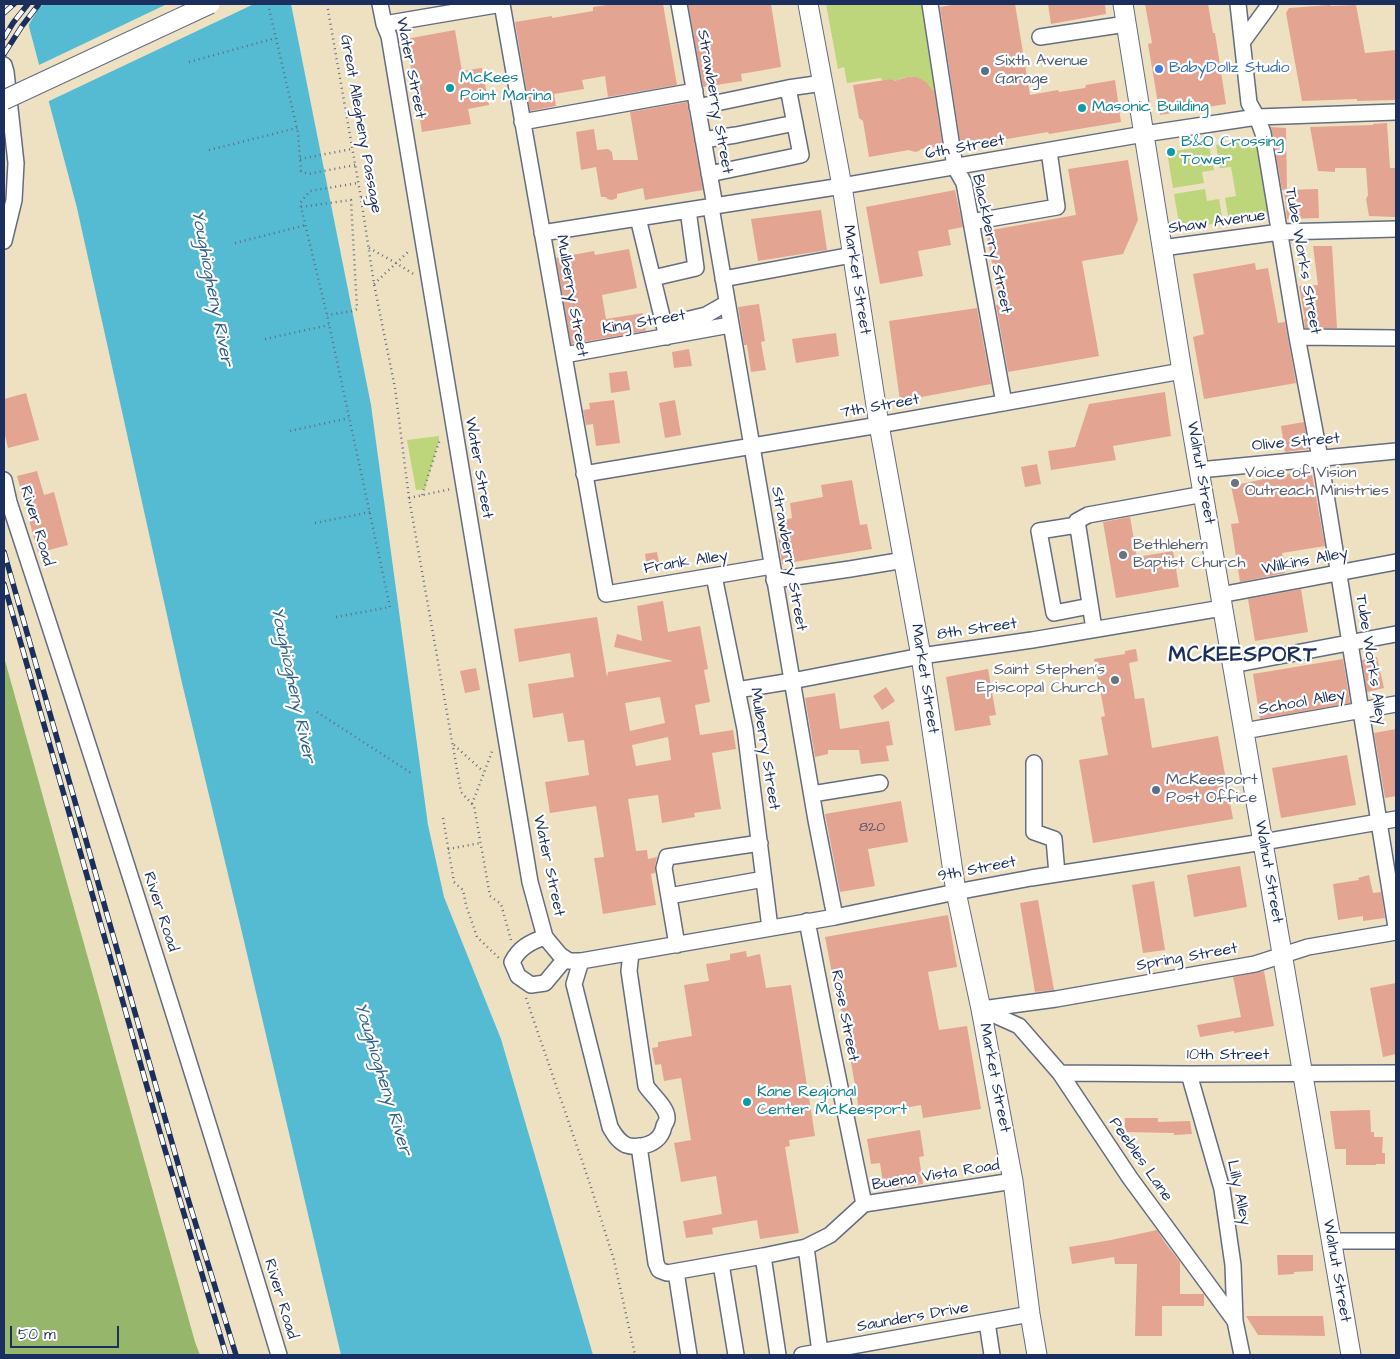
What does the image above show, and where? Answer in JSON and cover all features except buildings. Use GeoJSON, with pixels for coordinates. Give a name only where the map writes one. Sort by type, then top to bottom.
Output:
{"type":"FeatureCollection","features":[{"type":"Feature","properties":{"kind":"main road"},"geometry":{"type":"LineString","coordinates":[[4,100],[210,4]]}},
{"type":"Feature","properties":{"kind":"main road","name":"Market Street"},"geometry":{"type":"LineString","coordinates":[[808,4],[842,186],[879,426],[921,656],[956,892],[1014,1181],[1030,1314],[1038,1355]]}},
{"type":"Feature","properties":{"kind":"main road","name":"Walnut Street"},"geometry":{"type":"LineString","coordinates":[[1123,4],[1182,371],[1351,1355]]}},
{"type":"Feature","properties":{"kind":"street","name":"Water Street"},"geometry":{"type":"LineString","coordinates":[[380,4],[388,36],[530,882],[545,937]]}},
{"type":"Feature","properties":{"kind":"street"},"geometry":{"type":"LineString","coordinates":[[384,24],[502,4]]}},
{"type":"Feature","properties":{"kind":"street","name":"Mulberry Street"},"geometry":{"type":"LineString","coordinates":[[502,4],[606,594]]}},
{"type":"Feature","properties":{"kind":"street","name":"Strawberry Street"},"geometry":{"type":"LineString","coordinates":[[679,4],[709,174],[730,325],[834,917]]}},
{"type":"Feature","properties":{"kind":"street","name":"Blackberry Street"},"geometry":{"type":"LineString","coordinates":[[930,4],[955,167],[964,184],[1004,403]]}},
{"type":"Feature","properties":{"kind":"street","name":"Tube Works Street"},"geometry":{"type":"LineString","coordinates":[[1238,4],[1249,103],[1263,133],[1297,337],[1320,458]]}},
{"type":"Feature","properties":{"kind":"street"},"geometry":{"type":"LineString","coordinates":[[1243,41],[1270,4]]}},
{"type":"Feature","properties":{"kind":"street"},"geometry":{"type":"LineString","coordinates":[[1040,37],[1126,24]]}},
{"type":"Feature","properties":{"kind":"street"},"geometry":{"type":"LineString","coordinates":[[4,65],[16,163],[14,200],[4,241]]}},
{"type":"Feature","properties":{"kind":"street"},"geometry":{"type":"LineString","coordinates":[[697,107],[788,88],[823,83]]}},
{"type":"Feature","properties":{"kind":"street"},"geometry":{"type":"LineString","coordinates":[[709,174],[801,155],[788,88]]}},
{"type":"Feature","properties":{"kind":"street"},"geometry":{"type":"LineString","coordinates":[[522,122],[694,91]]}},
{"type":"Feature","properties":{"kind":"street","name":"6th Street"},"geometry":{"type":"LineString","coordinates":[[542,233],[713,207],[1144,134],[1257,117],[1396,112]]}},
{"type":"Feature","properties":{"kind":"street"},"geometry":{"type":"LineString","coordinates":[[703,140],[795,123]]}},
{"type":"Feature","properties":{"kind":"street"},"geometry":{"type":"LineString","coordinates":[[971,222],[1057,207],[1049,151]]}},
{"type":"Feature","properties":{"kind":"street"},"geometry":{"type":"LineString","coordinates":[[653,278],[696,268],[688,210]]}},
{"type":"Feature","properties":{"kind":"street"},"geometry":{"type":"LineString","coordinates":[[638,218],[666,331],[706,315],[727,303]]}},
{"type":"Feature","properties":{"kind":"street","name":"Shaw Avenue"},"geometry":{"type":"LineString","coordinates":[[1162,248],[1280,232],[1396,229]]}},
{"type":"Feature","properties":{"kind":"street"},"geometry":{"type":"LineString","coordinates":[[723,279],[852,255]]}},
{"type":"Feature","properties":{"kind":"street","name":"King Street"},"geometry":{"type":"LineString","coordinates":[[564,355],[666,331],[730,325]]}},
{"type":"Feature","properties":{"kind":"street"},"geometry":{"type":"LineString","coordinates":[[1297,337],[1396,338]]}},
{"type":"Feature","properties":{"kind":"street","name":"7th Street"},"geometry":{"type":"LineString","coordinates":[[584,474],[879,426],[1182,371]]}},
{"type":"Feature","properties":{"kind":"street","name":"Olive Street"},"geometry":{"type":"LineString","coordinates":[[1199,470],[1396,451]]}},
{"type":"Feature","properties":{"kind":"street","name":"Tube Works Alley"},"geometry":{"type":"LineString","coordinates":[[1320,458],[1396,927]]}},
{"type":"Feature","properties":{"kind":"street","name":"River Road"},"geometry":{"type":"LineString","coordinates":[[4,480],[12,511],[63,664],[208,1121],[279,1355]]}},
{"type":"Feature","properties":{"kind":"street"},"geometry":{"type":"LineString","coordinates":[[1090,606],[1054,612],[1039,531],[1204,494]]}},
{"type":"Feature","properties":{"kind":"street"},"geometry":{"type":"LineString","coordinates":[[1083,520],[1090,606],[1094,629]]}},
{"type":"Feature","properties":{"kind":"street","name":"Frank Alley"},"geometry":{"type":"LineString","coordinates":[[606,594],[714,576],[850,570],[904,560]]}},
{"type":"Feature","properties":{"kind":"street","name":"Wilkins Alley"},"geometry":{"type":"LineString","coordinates":[[1221,602],[1339,573],[1396,562]]}},
{"type":"Feature","properties":{"kind":"street","name":"Mulberry Street"},"geometry":{"type":"LineString","coordinates":[[714,576],[745,729],[770,928]]}},
{"type":"Feature","properties":{"kind":"street","name":"8th Street"},"geometry":{"type":"LineString","coordinates":[[737,690],[921,656],[1094,629],[1221,602]]}},
{"type":"Feature","properties":{"kind":"street"},"geometry":{"type":"LineString","coordinates":[[1232,665],[1396,634]]}},
{"type":"Feature","properties":{"kind":"street","name":"School Alley"},"geometry":{"type":"LineString","coordinates":[[1244,731],[1396,704]]}},
{"type":"Feature","properties":{"kind":"street"},"geometry":{"type":"LineString","coordinates":[[1034,763],[1034,832],[1054,839],[1056,874]]}},
{"type":"Feature","properties":{"kind":"street"},"geometry":{"type":"LineString","coordinates":[[812,794],[880,782]]}},
{"type":"Feature","properties":{"kind":"street","name":"9th Street"},"geometry":{"type":"LineString","coordinates":[[565,959],[581,962],[808,922],[1056,874],[1262,842],[1396,818]]}},
{"type":"Feature","properties":{"kind":"street"},"geometry":{"type":"LineString","coordinates":[[677,945],[664,868],[667,858],[760,844]]}},
{"type":"Feature","properties":{"kind":"street"},"geometry":{"type":"LineString","coordinates":[[669,896],[764,879]]}},
{"type":"Feature","properties":{"kind":"street","name":"Rose Street"},"geometry":{"type":"LineString","coordinates":[[808,922],[864,1204]]}},
{"type":"Feature","properties":{"kind":"street","name":"Spring Street"},"geometry":{"type":"LineString","coordinates":[[981,1009],[1056,999],[1255,964],[1308,946],[1396,932]]}},
{"type":"Feature","properties":{"kind":"street"},"geometry":{"type":"LineString","coordinates":[[545,937],[560,956],[565,959],[545,983],[531,985],[518,976],[516,956],[531,942],[545,937]]}},
{"type":"Feature","properties":{"kind":"street"},"geometry":{"type":"LineString","coordinates":[[581,962],[574,984],[610,1127],[616,1138],[626,1145],[639,1146],[649,1144],[657,1139],[663,1131],[667,1119],[664,1108],[646,1086],[629,971],[631,953]]}},
{"type":"Feature","properties":{"kind":"street","name":"Peebles Lane"},"geometry":{"type":"LineString","coordinates":[[981,1009],[1019,1026],[1060,1073],[1130,1178],[1235,1321],[1242,1355]]}},
{"type":"Feature","properties":{"kind":"street","name":"10th Street"},"geometry":{"type":"LineString","coordinates":[[1060,1073],[1396,1073]]}},
{"type":"Feature","properties":{"kind":"street","name":"Lilly Alley"},"geometry":{"type":"LineString","coordinates":[[1189,1074],[1222,1189],[1233,1265],[1235,1321]]}},
{"type":"Feature","properties":{"kind":"street"},"geometry":{"type":"LineString","coordinates":[[639,1146],[656,1263],[659,1270],[668,1273],[806,1247],[830,1235],[864,1204]]}},
{"type":"Feature","properties":{"kind":"street","name":"Buena Vista Road"},"geometry":{"type":"LineString","coordinates":[[864,1204],[1014,1181]]}},
{"type":"Feature","properties":{"kind":"street"},"geometry":{"type":"LineString","coordinates":[[1331,1240],[1396,1241]]}},
{"type":"Feature","properties":{"kind":"street"},"geometry":{"type":"LineString","coordinates":[[806,1247],[820,1352]]}},
{"type":"Feature","properties":{"kind":"street"},"geometry":{"type":"LineString","coordinates":[[762,1256],[778,1355]]}},
{"type":"Feature","properties":{"kind":"street"},"geometry":{"type":"LineString","coordinates":[[721,1264],[736,1355]]}},
{"type":"Feature","properties":{"kind":"street"},"geometry":{"type":"LineString","coordinates":[[676,1272],[689,1355]]}},
{"type":"Feature","properties":{"kind":"street","name":"Saunders Drive"},"geometry":{"type":"LineString","coordinates":[[802,1355],[1030,1314]]}},
{"type":"Feature","properties":{"kind":"street"},"geometry":{"type":"LineString","coordinates":[[986,1322],[992,1355]]}},
{"type":"Feature","properties":{"kind":"path"},"geometry":{"type":"LineString","coordinates":[[268,4],[297,128],[301,171],[308,174],[355,165]]}},
{"type":"Feature","properties":{"kind":"path","name":"Great Allegheny Passage"},"geometry":{"type":"LineString","coordinates":[[327,4],[374,284],[395,388],[409,498],[462,792],[474,806],[490,896],[501,904],[516,956]]}},
{"type":"Feature","properties":{"kind":"path"},"geometry":{"type":"LineString","coordinates":[[189,62],[276,38]]}},
{"type":"Feature","properties":{"kind":"path"},"geometry":{"type":"LineString","coordinates":[[209,150],[297,128]]}},
{"type":"Feature","properties":{"kind":"path"},"geometry":{"type":"LineString","coordinates":[[300,159],[352,149]]}},
{"type":"Feature","properties":{"kind":"path"},"geometry":{"type":"LineString","coordinates":[[336,617],[390,607],[327,315],[300,203],[310,191],[358,184]]}},
{"type":"Feature","properties":{"kind":"path"},"geometry":{"type":"LineString","coordinates":[[361,198],[370,197]]}},
{"type":"Feature","properties":{"kind":"path"},"geometry":{"type":"LineString","coordinates":[[301,207],[351,200],[357,309],[327,315]]}},
{"type":"Feature","properties":{"kind":"path"},"geometry":{"type":"LineString","coordinates":[[235,243],[306,225]]}},
{"type":"Feature","properties":{"kind":"path"},"geometry":{"type":"LineString","coordinates":[[374,284],[422,238]]}},
{"type":"Feature","properties":{"kind":"path"},"geometry":{"type":"LineString","coordinates":[[264,339],[329,325]]}},
{"type":"Feature","properties":{"kind":"path"},"geometry":{"type":"LineString","coordinates":[[290,431],[349,418]]}},
{"type":"Feature","properties":{"kind":"path"},"geometry":{"type":"LineString","coordinates":[[422,495],[442,434]]}},
{"type":"Feature","properties":{"kind":"path"},"geometry":{"type":"LineString","coordinates":[[409,498],[456,488]]}},
{"type":"Feature","properties":{"kind":"path"},"geometry":{"type":"LineString","coordinates":[[315,523],[370,512]]}},
{"type":"Feature","properties":{"kind":"path"},"geometry":{"type":"LineString","coordinates":[[317,712],[411,773]]}},
{"type":"Feature","properties":{"kind":"path"},"geometry":{"type":"LineString","coordinates":[[454,744],[484,772]]}},
{"type":"Feature","properties":{"kind":"path"},"geometry":{"type":"LineString","coordinates":[[472,804],[494,744]]}},
{"type":"Feature","properties":{"kind":"path"},"geometry":{"type":"LineString","coordinates":[[443,818],[454,882],[463,890],[477,937],[502,960],[516,956]]}},
{"type":"Feature","properties":{"kind":"path"},"geometry":{"type":"LineString","coordinates":[[448,848],[481,843]]}},
{"type":"Feature","properties":{"kind":"green space"},"geometry":{"type":"Polygon","coordinates":[[[826,4],[927,4],[944,113],[931,115],[932,90],[925,82],[916,78],[906,77],[896,81],[892,79],[882,81],[881,78],[847,83],[844,67],[838,69],[826,4]]]}},
{"type":"Feature","properties":{"kind":"green space"},"geometry":{"type":"Polygon","coordinates":[[[1258,138],[1271,214],[1229,221],[1225,198],[1236,196],[1231,167],[1220,168],[1216,145],[1258,138]]]}},
{"type":"Feature","properties":{"kind":"green space"},"geometry":{"type":"Polygon","coordinates":[[[1209,146],[1214,170],[1202,172],[1204,183],[1173,188],[1167,152],[1209,146]]]}},
{"type":"Feature","properties":{"kind":"green space"},"geometry":{"type":"Polygon","coordinates":[[[1205,189],[1207,201],[1219,199],[1223,222],[1187,228],[1182,227],[1179,223],[1174,194],[1205,189]]]}},
{"type":"Feature","properties":{"kind":"green space"},"geometry":{"type":"Polygon","coordinates":[[[439,436],[425,489],[416,490],[407,440],[439,436]]]}},
{"type":"Feature","properties":{"kind":"green space"},"geometry":{"type":"Polygon","coordinates":[[[4,657],[195,1342],[200,1355],[4,1355],[4,657]]]}},
{"type":"Feature","properties":{"kind":"water","name":"Youghiogheny River"},"geometry":{"type":"Polygon","coordinates":[[[23,4],[291,4],[371,405],[428,825],[444,897],[501,1039],[593,1355],[341,1355],[182,683],[77,208],[23,4]]]}},
{"type":"Feature","properties":{"kind":"pier"},"geometry":{"type":"Polygon","coordinates":[[[20,4],[44,4],[38,9],[27,28],[20,4]]]}},
{"type":"Feature","properties":{"kind":"pier"},"geometry":{"type":"Polygon","coordinates":[[[167,4],[254,4],[47,102],[37,66],[167,4]]]}},
{"type":"Feature","properties":{"kind":"railway"},"geometry":{"type":"LineString","coordinates":[[4,13],[14,4]]}},
{"type":"Feature","properties":{"kind":"railway"},"geometry":{"type":"LineString","coordinates":[[4,38],[28,4]]}},
{"type":"Feature","properties":{"kind":"railway"},"geometry":{"type":"LineString","coordinates":[[4,54],[39,4]]}},
{"type":"Feature","properties":{"kind":"railway"},"geometry":{"type":"LineString","coordinates":[[4,552],[188,1199],[236,1355]]}},
{"type":"Feature","properties":{"kind":"railway"},"geometry":{"type":"LineString","coordinates":[[4,584],[163,1143],[226,1355]]}},
{"type":"Feature","properties":{"kind":"place","name":"BabyDollz Studio"},"geometry":{"type":"Point","coordinates":[1159,69]}},
{"type":"Feature","properties":{"kind":"place","name":"Sixth Avenue Garage"},"geometry":{"type":"Point","coordinates":[985,71]}},
{"type":"Feature","properties":{"kind":"place","name":"McKees Point Marina"},"geometry":{"type":"Point","coordinates":[450,88]}},
{"type":"Feature","properties":{"kind":"place","name":"Masonic Building"},"geometry":{"type":"Point","coordinates":[1082,108]}},
{"type":"Feature","properties":{"kind":"place","name":"B&O Crossing Tower"},"geometry":{"type":"Point","coordinates":[1171,152]}},
{"type":"Feature","properties":{"kind":"place","name":"Voice of Vision Outreach Ministries"},"geometry":{"type":"Point","coordinates":[1235,483]}},
{"type":"Feature","properties":{"kind":"place","name":"Bethlehem Baptist Church"},"geometry":{"type":"Point","coordinates":[1123,555]}},
{"type":"Feature","properties":{"kind":"place","name":"Saint Stephen's Episcopal Church"},"geometry":{"type":"Point","coordinates":[1115,680]}},
{"type":"Feature","properties":{"kind":"place","name":"McKeesport Post Office"},"geometry":{"type":"Point","coordinates":[1156,790]}},
{"type":"Feature","properties":{"kind":"place","name":"Kane Regional Center McKeesport"},"geometry":{"type":"Point","coordinates":[747,1102]}},
{"type":"Feature","properties":{"kind":"district","name":"MCKEESPORT"},"geometry":{"type":"Point","coordinates":[1243,657]}}]}
